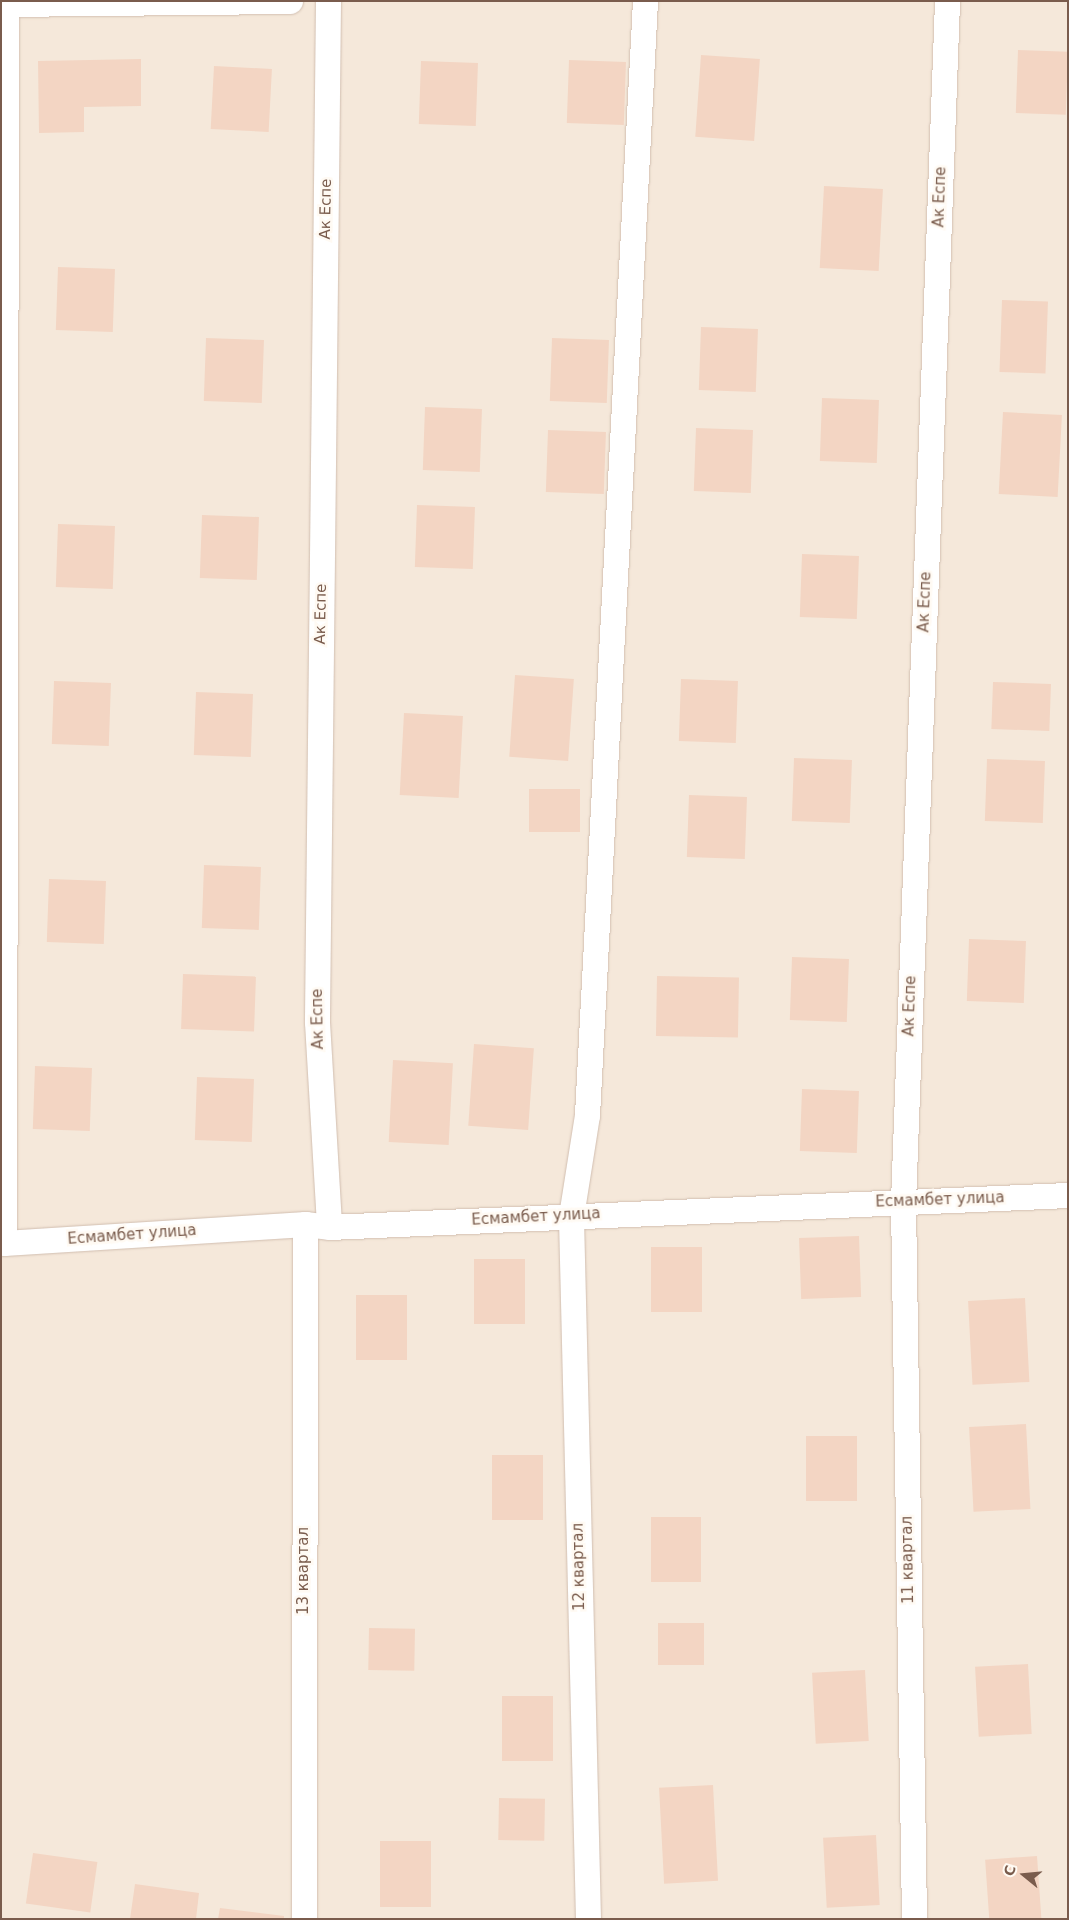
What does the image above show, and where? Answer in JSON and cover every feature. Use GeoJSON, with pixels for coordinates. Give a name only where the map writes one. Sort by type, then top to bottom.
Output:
{"type":"FeatureCollection","features":[{"type":"Feature","properties":{"kind":"street"},"geometry":{"type":"LineString","coordinates":[[4,4],[290,1]]}},
{"type":"Feature","properties":{"kind":"street","name":"Ак Еспе"},"geometry":{"type":"LineString","coordinates":[[317,1226],[317,1022],[328,1]]}},
{"type":"Feature","properties":{"kind":"street"},"geometry":{"type":"LineString","coordinates":[[570,1216],[587,1115],[645,1]]}},
{"type":"Feature","properties":{"kind":"street","name":"Ак Еспе"},"geometry":{"type":"LineString","coordinates":[[902,1202],[947,1]]}},
{"type":"Feature","properties":{"kind":"street","name":"Есмамбет улица"},"geometry":{"type":"LineString","coordinates":[[4,4],[4,1243],[317,1226],[1068,1195]]}},
{"type":"Feature","properties":{"kind":"street","name":"11 квартал"},"geometry":{"type":"LineString","coordinates":[[902,1202],[914,1919]]}},
{"type":"Feature","properties":{"kind":"street","name":"12 квартал"},"geometry":{"type":"LineString","coordinates":[[570,1216],[588,1919]]}},
{"type":"Feature","properties":{"kind":"street","name":"13 квартал"},"geometry":{"type":"LineString","coordinates":[[304,1919],[317,1226]]}},
{"type":"Feature","properties":{"kind":"shaded area"},"geometry":{"type":"Polygon","coordinates":[[[1,1],[1068,1],[1068,1919],[1,1919],[1,1]]]}},
{"type":"Feature","properties":{"kind":"building"},"geometry":{"type":"Polygon","coordinates":[[[1018,50],[1068,52],[1066,115],[1016,113],[1018,50]]]}},
{"type":"Feature","properties":{"kind":"building"},"geometry":{"type":"Polygon","coordinates":[[[701,55],[760,59],[754,141],[695,137],[701,55]]]}},
{"type":"Feature","properties":{"kind":"building"},"geometry":{"type":"Polygon","coordinates":[[[141,59],[141,106],[84,107],[84,132],[39,133],[38,61],[141,59]]]}},
{"type":"Feature","properties":{"kind":"building"},"geometry":{"type":"Polygon","coordinates":[[[569,60],[626,62],[624,125],[567,123],[569,60]]]}},
{"type":"Feature","properties":{"kind":"building"},"geometry":{"type":"Polygon","coordinates":[[[421,61],[478,63],[476,126],[419,124],[421,61]]]}},
{"type":"Feature","properties":{"kind":"building"},"geometry":{"type":"Polygon","coordinates":[[[214,66],[272,69],[269,132],[211,129],[214,66]]]}},
{"type":"Feature","properties":{"kind":"building"},"geometry":{"type":"Polygon","coordinates":[[[824,186],[883,189],[879,271],[820,268],[824,186]]]}},
{"type":"Feature","properties":{"kind":"building"},"geometry":{"type":"Polygon","coordinates":[[[58,267],[115,269],[113,332],[56,330],[58,267]]]}},
{"type":"Feature","properties":{"kind":"building"},"geometry":{"type":"Polygon","coordinates":[[[1002,300],[1048,302],[1045,374],[999,372],[1002,300]]]}},
{"type":"Feature","properties":{"kind":"building"},"geometry":{"type":"Polygon","coordinates":[[[701,327],[758,329],[756,392],[699,390],[701,327]]]}},
{"type":"Feature","properties":{"kind":"building"},"geometry":{"type":"Polygon","coordinates":[[[206,338],[264,340],[262,403],[204,401],[206,338]]]}},
{"type":"Feature","properties":{"kind":"building"},"geometry":{"type":"Polygon","coordinates":[[[552,338],[609,340],[607,403],[550,401],[552,338]]]}},
{"type":"Feature","properties":{"kind":"building"},"geometry":{"type":"Polygon","coordinates":[[[822,398],[879,400],[877,463],[820,461],[822,398]]]}},
{"type":"Feature","properties":{"kind":"building"},"geometry":{"type":"Polygon","coordinates":[[[425,407],[482,409],[480,472],[423,470],[425,407]]]}},
{"type":"Feature","properties":{"kind":"building"},"geometry":{"type":"Polygon","coordinates":[[[1003,412],[1062,415],[1058,497],[999,494],[1003,412]]]}},
{"type":"Feature","properties":{"kind":"building"},"geometry":{"type":"Polygon","coordinates":[[[696,428],[753,430],[751,493],[694,491],[696,428]]]}},
{"type":"Feature","properties":{"kind":"building"},"geometry":{"type":"Polygon","coordinates":[[[548,430],[606,432],[604,494],[546,492],[548,430]]]}},
{"type":"Feature","properties":{"kind":"building"},"geometry":{"type":"Polygon","coordinates":[[[417,505],[475,507],[473,569],[415,567],[417,505]]]}},
{"type":"Feature","properties":{"kind":"building"},"geometry":{"type":"Polygon","coordinates":[[[202,515],[259,517],[257,580],[200,578],[202,515]]]}},
{"type":"Feature","properties":{"kind":"building"},"geometry":{"type":"Polygon","coordinates":[[[58,524],[115,526],[113,589],[56,587],[58,524]]]}},
{"type":"Feature","properties":{"kind":"building"},"geometry":{"type":"Polygon","coordinates":[[[802,554],[859,556],[857,619],[800,617],[802,554]]]}},
{"type":"Feature","properties":{"kind":"building"},"geometry":{"type":"Polygon","coordinates":[[[515,675],[574,679],[568,761],[509,757],[515,675]]]}},
{"type":"Feature","properties":{"kind":"building"},"geometry":{"type":"Polygon","coordinates":[[[681,679],[738,681],[736,743],[679,741],[681,679]]]}},
{"type":"Feature","properties":{"kind":"building"},"geometry":{"type":"Polygon","coordinates":[[[54,681],[111,683],[109,746],[52,744],[54,681]]]}},
{"type":"Feature","properties":{"kind":"building"},"geometry":{"type":"Polygon","coordinates":[[[993,682],[1051,684],[1049,731],[991,729],[993,682]]]}},
{"type":"Feature","properties":{"kind":"building"},"geometry":{"type":"Polygon","coordinates":[[[196,692],[253,694],[251,757],[194,755],[196,692]]]}},
{"type":"Feature","properties":{"kind":"building"},"geometry":{"type":"Polygon","coordinates":[[[404,713],[463,716],[459,798],[400,795],[404,713]]]}},
{"type":"Feature","properties":{"kind":"building"},"geometry":{"type":"Polygon","coordinates":[[[794,758],[852,760],[850,823],[792,821],[794,758]]]}},
{"type":"Feature","properties":{"kind":"building"},"geometry":{"type":"Polygon","coordinates":[[[987,759],[1045,761],[1043,823],[985,821],[987,759]]]}},
{"type":"Feature","properties":{"kind":"building"},"geometry":{"type":"Polygon","coordinates":[[[529,789],[580,789],[580,832],[529,832],[529,789]]]}},
{"type":"Feature","properties":{"kind":"building"},"geometry":{"type":"Polygon","coordinates":[[[689,795],[747,797],[745,859],[687,857],[689,795]]]}},
{"type":"Feature","properties":{"kind":"building"},"geometry":{"type":"Polygon","coordinates":[[[204,865],[261,867],[259,930],[202,928],[204,865]]]}},
{"type":"Feature","properties":{"kind":"building"},"geometry":{"type":"Polygon","coordinates":[[[49,879],[106,881],[104,944],[47,942],[49,879]]]}},
{"type":"Feature","properties":{"kind":"building"},"geometry":{"type":"Polygon","coordinates":[[[969,939],[1026,941],[1024,1003],[967,1001],[969,939]]]}},
{"type":"Feature","properties":{"kind":"building"},"geometry":{"type":"Polygon","coordinates":[[[792,957],[849,959],[847,1022],[790,1020],[792,957]]]}},
{"type":"Feature","properties":{"kind":"building"},"geometry":{"type":"Polygon","coordinates":[[[183,974],[256,977],[254,1032],[181,1029],[183,974]]]}},
{"type":"Feature","properties":{"kind":"building"},"geometry":{"type":"Polygon","coordinates":[[[657,976],[739,977],[738,1037],[656,1036],[657,976]]]}},
{"type":"Feature","properties":{"kind":"building"},"geometry":{"type":"Polygon","coordinates":[[[474,1044],[534,1048],[528,1130],[468,1126],[474,1044]]]}},
{"type":"Feature","properties":{"kind":"building"},"geometry":{"type":"Polygon","coordinates":[[[393,1060],[453,1063],[449,1145],[389,1142],[393,1060]]]}},
{"type":"Feature","properties":{"kind":"building"},"geometry":{"type":"Polygon","coordinates":[[[35,1066],[92,1068],[90,1131],[33,1129],[35,1066]]]}},
{"type":"Feature","properties":{"kind":"building"},"geometry":{"type":"Polygon","coordinates":[[[197,1077],[254,1079],[252,1142],[195,1140],[197,1077]]]}},
{"type":"Feature","properties":{"kind":"building"},"geometry":{"type":"Polygon","coordinates":[[[802,1089],[859,1091],[857,1153],[800,1151],[802,1089]]]}},
{"type":"Feature","properties":{"kind":"building"},"geometry":{"type":"Polygon","coordinates":[[[859,1236],[861,1297],[801,1299],[799,1238],[859,1236]]]}},
{"type":"Feature","properties":{"kind":"building"},"geometry":{"type":"Polygon","coordinates":[[[651,1247],[702,1247],[702,1312],[651,1312],[651,1247]]]}},
{"type":"Feature","properties":{"kind":"building"},"geometry":{"type":"Polygon","coordinates":[[[474,1259],[525,1259],[525,1324],[474,1324],[474,1259]]]}},
{"type":"Feature","properties":{"kind":"building"},"geometry":{"type":"Polygon","coordinates":[[[356,1295],[407,1295],[407,1360],[356,1360],[356,1295]]]}},
{"type":"Feature","properties":{"kind":"building"},"geometry":{"type":"Polygon","coordinates":[[[1025,1298],[1029,1382],[972,1385],[968,1301],[1025,1298]]]}},
{"type":"Feature","properties":{"kind":"building"},"geometry":{"type":"Polygon","coordinates":[[[1026,1424],[1030,1509],[974,1512],[969,1427],[1026,1424]]]}},
{"type":"Feature","properties":{"kind":"building"},"geometry":{"type":"Polygon","coordinates":[[[806,1436],[857,1436],[857,1501],[806,1501],[806,1436]]]}},
{"type":"Feature","properties":{"kind":"building"},"geometry":{"type":"Polygon","coordinates":[[[492,1455],[543,1455],[543,1520],[492,1520],[492,1455]]]}},
{"type":"Feature","properties":{"kind":"building"},"geometry":{"type":"Polygon","coordinates":[[[651,1517],[701,1517],[701,1582],[651,1582],[651,1517]]]}},
{"type":"Feature","properties":{"kind":"building"},"geometry":{"type":"Polygon","coordinates":[[[658,1623],[704,1623],[704,1665],[658,1665],[658,1623]]]}},
{"type":"Feature","properties":{"kind":"building"},"geometry":{"type":"Polygon","coordinates":[[[369,1628],[415,1629],[414,1671],[368,1670],[369,1628]]]}},
{"type":"Feature","properties":{"kind":"building"},"geometry":{"type":"Polygon","coordinates":[[[1028,1664],[1032,1734],[979,1737],[975,1667],[1028,1664]]]}},
{"type":"Feature","properties":{"kind":"building"},"geometry":{"type":"Polygon","coordinates":[[[865,1670],[869,1741],[816,1744],[812,1673],[865,1670]]]}},
{"type":"Feature","properties":{"kind":"building"},"geometry":{"type":"Polygon","coordinates":[[[502,1696],[553,1696],[553,1761],[502,1761],[502,1696]]]}},
{"type":"Feature","properties":{"kind":"building"},"geometry":{"type":"Polygon","coordinates":[[[713,1785],[718,1881],[664,1884],[659,1788],[713,1785]]]}},
{"type":"Feature","properties":{"kind":"building"},"geometry":{"type":"Polygon","coordinates":[[[499,1798],[545,1799],[544,1841],[498,1840],[499,1798]]]}},
{"type":"Feature","properties":{"kind":"building"},"geometry":{"type":"Polygon","coordinates":[[[876,1835],[880,1905],[827,1908],[823,1838],[876,1835]]]}},
{"type":"Feature","properties":{"kind":"building"},"geometry":{"type":"Polygon","coordinates":[[[380,1841],[431,1841],[431,1907],[380,1907],[380,1841]]]}},
{"type":"Feature","properties":{"kind":"building"},"geometry":{"type":"Polygon","coordinates":[[[33,1853],[97,1862],[90,1913],[26,1904],[33,1853]]]}},
{"type":"Feature","properties":{"kind":"building"},"geometry":{"type":"Polygon","coordinates":[[[1037,1856],[1041,1919],[989,1919],[985,1860],[1037,1856]]]}},
{"type":"Feature","properties":{"kind":"building"},"geometry":{"type":"Polygon","coordinates":[[[135,1884],[199,1893],[196,1919],[130,1919],[135,1884]]]}},
{"type":"Feature","properties":{"kind":"building"},"geometry":{"type":"Polygon","coordinates":[[[220,1908],[284,1916],[284,1919],[218,1919],[220,1908]]]}}]}
